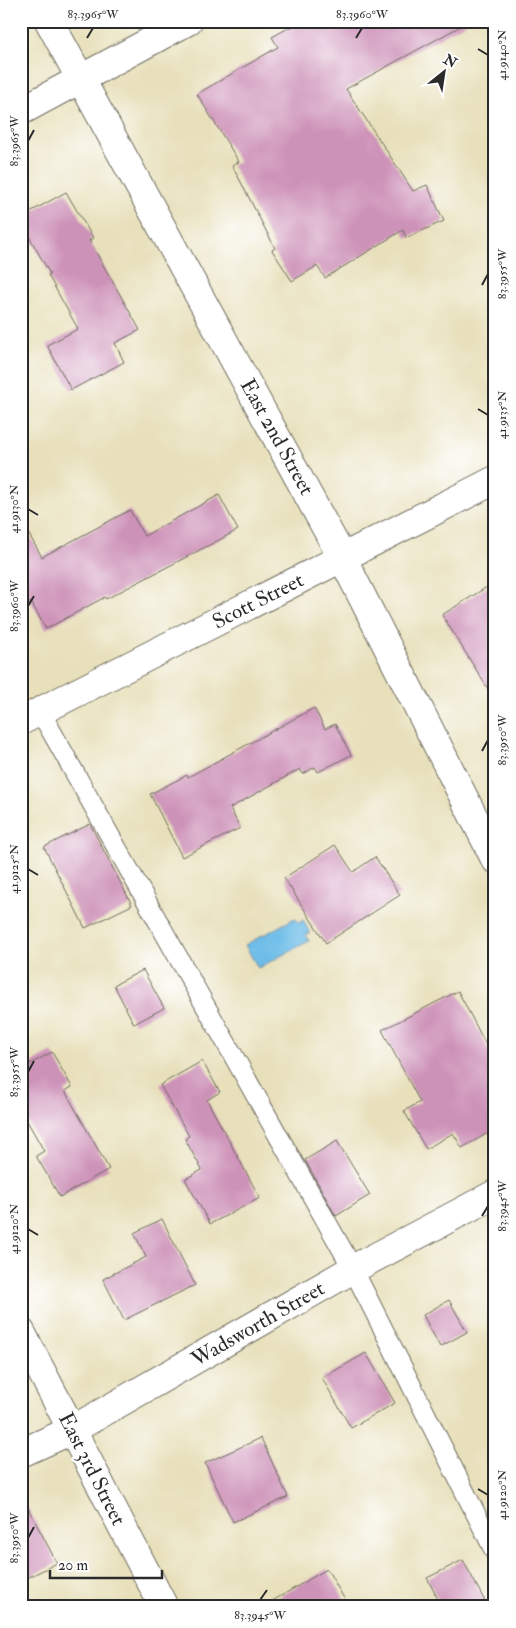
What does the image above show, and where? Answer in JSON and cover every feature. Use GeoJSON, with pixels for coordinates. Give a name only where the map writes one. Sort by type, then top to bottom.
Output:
{"type":"FeatureCollection","features":[{"type":"Feature","properties":{"kind":"street","name":"East 2nd Street"},"geometry":{"type":"LineString","coordinates":[[49,21],[343,559],[495,859]]}},
{"type":"Feature","properties":{"kind":"street"},"geometry":{"type":"LineString","coordinates":[[21,111],[82,80],[188,21]]}},
{"type":"Feature","properties":{"kind":"street","name":"Scott Street"},"geometry":{"type":"LineString","coordinates":[[31,716],[343,559],[495,480]]}},
{"type":"Feature","properties":{"kind":"street","name":"Wadsworth Street"},"geometry":{"type":"LineString","coordinates":[[21,1453],[72,1430],[353,1269],[495,1194]]}},
{"type":"Feature","properties":{"kind":"street","name":"East 3rd Street"},"geometry":{"type":"LineString","coordinates":[[21,1332],[164,1607]]}},
{"type":"Feature","properties":{"kind":"lane"},"geometry":{"type":"LineString","coordinates":[[31,716],[353,1269],[495,1552]]}},
{"type":"Feature","properties":{"kind":"water"},"geometry":{"type":"Polygon","coordinates":[[[295,918],[299,923],[303,920],[310,933],[305,935],[309,941],[258,968],[245,945],[295,918]]]}},
{"type":"Feature","properties":{"kind":"building"},"geometry":{"type":"Polygon","coordinates":[[[301,21],[470,21],[346,89],[413,191],[427,185],[444,221],[406,238],[403,230],[325,278],[317,266],[292,281],[272,250],[275,248],[232,165],[239,162],[197,94],[278,47],[272,37],[301,21]]]}},
{"type":"Feature","properties":{"kind":"building"},"geometry":{"type":"Polygon","coordinates":[[[66,192],[93,238],[89,240],[140,330],[115,343],[124,362],[71,390],[47,345],[78,329],[21,222],[21,217],[66,192]]]}},
{"type":"Feature","properties":{"kind":"building"},"geometry":{"type":"Polygon","coordinates":[[[219,495],[238,530],[46,629],[31,602],[21,608],[21,521],[42,557],[130,510],[144,536],[219,495]]]}},
{"type":"Feature","properties":{"kind":"building"},"geometry":{"type":"Polygon","coordinates":[[[495,582],[495,700],[442,615],[495,582]]]}},
{"type":"Feature","properties":{"kind":"building"},"geometry":{"type":"Polygon","coordinates":[[[314,708],[325,729],[335,724],[351,755],[318,772],[315,767],[303,774],[300,769],[230,808],[240,828],[182,857],[150,794],[187,775],[188,777],[314,708]]]}},
{"type":"Feature","properties":{"kind":"building"},"geometry":{"type":"Polygon","coordinates":[[[90,824],[132,905],[85,928],[44,847],[90,824]]]}},
{"type":"Feature","properties":{"kind":"building"},"geometry":{"type":"Polygon","coordinates":[[[335,845],[353,872],[375,857],[400,895],[326,943],[284,878],[335,845]]]}},
{"type":"Feature","properties":{"kind":"building"},"geometry":{"type":"Polygon","coordinates":[[[143,970],[164,1008],[134,1024],[114,985],[143,970]]]}},
{"type":"Feature","properties":{"kind":"building"},"geometry":{"type":"Polygon","coordinates":[[[458,991],[495,1062],[495,1129],[462,1148],[453,1133],[426,1149],[404,1111],[420,1102],[382,1030],[458,991]]]}},
{"type":"Feature","properties":{"kind":"building"},"geometry":{"type":"Polygon","coordinates":[[[52,1052],[72,1087],[65,1091],[109,1169],[60,1197],[36,1156],[44,1151],[21,1110],[21,1069],[52,1052]]]}},
{"type":"Feature","properties":{"kind":"building"},"geometry":{"type":"Polygon","coordinates":[[[202,1061],[220,1092],[207,1100],[260,1198],[210,1224],[185,1179],[202,1170],[185,1139],[189,1136],[160,1085],[202,1061]]]}},
{"type":"Feature","properties":{"kind":"building"},"geometry":{"type":"Polygon","coordinates":[[[337,1141],[370,1195],[336,1216],[305,1160],[337,1141]]]}},
{"type":"Feature","properties":{"kind":"building"},"geometry":{"type":"Polygon","coordinates":[[[162,1219],[195,1285],[124,1320],[103,1279],[146,1257],[134,1233],[162,1219]]]}},
{"type":"Feature","properties":{"kind":"building"},"geometry":{"type":"Polygon","coordinates":[[[449,1300],[467,1332],[440,1347],[423,1315],[449,1300]]]}},
{"type":"Feature","properties":{"kind":"building"},"geometry":{"type":"Polygon","coordinates":[[[366,1353],[395,1403],[351,1428],[322,1378],[366,1353]]]}},
{"type":"Feature","properties":{"kind":"building"},"geometry":{"type":"Polygon","coordinates":[[[261,1438],[288,1497],[233,1522],[205,1463],[261,1438]]]}},
{"type":"Feature","properties":{"kind":"building"},"geometry":{"type":"Polygon","coordinates":[[[21,1495],[57,1563],[21,1581],[21,1495]]]}},
{"type":"Feature","properties":{"kind":"building"},"geometry":{"type":"Polygon","coordinates":[[[463,1560],[488,1607],[442,1607],[427,1578],[463,1560]]]}},
{"type":"Feature","properties":{"kind":"building"},"geometry":{"type":"Polygon","coordinates":[[[327,1569],[349,1607],[262,1607],[327,1569]]]}}]}
